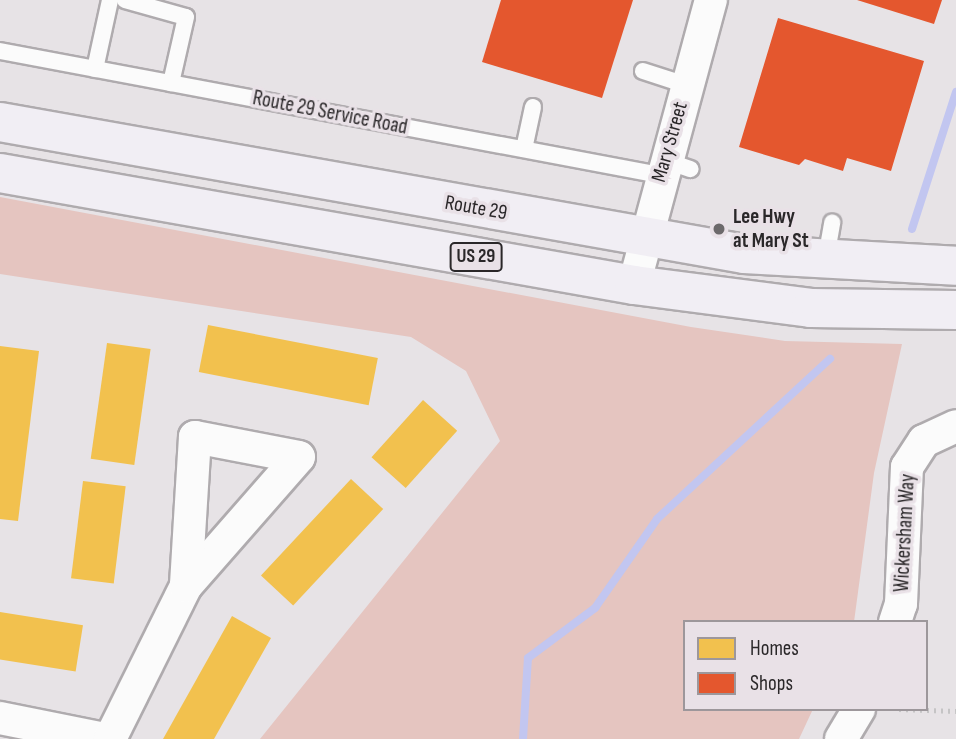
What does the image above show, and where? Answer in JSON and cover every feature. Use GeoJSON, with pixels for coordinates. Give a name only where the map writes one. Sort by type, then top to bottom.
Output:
{"type":"FeatureCollection","features":[{"type":"Feature","properties":{"kind":"main road","name":"Route 29"},"geometry":{"type":"LineString","coordinates":[[0,122],[645,238],[826,262],[956,266]]}},
{"type":"Feature","properties":{"kind":"main road","name":"US 29"},"geometry":{"type":"LineString","coordinates":[[0,173],[634,285],[811,308],[956,310]]}},
{"type":"Feature","properties":{"kind":"street","name":"Mary Street"},"geometry":{"type":"LineString","coordinates":[[634,285],[645,238],[671,168],[686,85],[711,0]]}},
{"type":"Feature","properties":{"kind":"street","name":"Wickersham Way"},"geometry":{"type":"LineString","coordinates":[[896,620],[901,604],[907,467],[925,441],[956,426]]}},
{"type":"Feature","properties":{"kind":"street"},"geometry":{"type":"LineString","coordinates":[[0,718],[107,739],[186,586],[299,457],[195,437],[186,586]]}},
{"type":"Feature","properties":{"kind":"street"},"geometry":{"type":"LineString","coordinates":[[841,739],[858,711]]}},
{"type":"Feature","properties":{"kind":"lane"},"geometry":{"type":"LineString","coordinates":[[95,69],[110,0]]}},
{"type":"Feature","properties":{"kind":"lane"},"geometry":{"type":"LineString","coordinates":[[125,0],[186,17],[171,83]]}},
{"type":"Feature","properties":{"kind":"lane","name":"Route 29 Service Road"},"geometry":{"type":"LineString","coordinates":[[0,51],[524,149],[671,168]]}},
{"type":"Feature","properties":{"kind":"lane"},"geometry":{"type":"LineString","coordinates":[[642,71],[686,85]]}},
{"type":"Feature","properties":{"kind":"lane"},"geometry":{"type":"LineString","coordinates":[[524,149],[533,107]]}},
{"type":"Feature","properties":{"kind":"lane"},"geometry":{"type":"LineString","coordinates":[[826,262],[832,223]]}},
{"type":"Feature","properties":{"kind":"path"},"geometry":{"type":"LineString","coordinates":[[928,710],[956,711]]}},
{"type":"Feature","properties":{"kind":"shaded area"},"geometry":{"type":"Polygon","coordinates":[[[0,197],[691,327],[785,341],[902,344],[874,473],[854,620],[683,620],[683,711],[812,711],[799,739],[260,739],[500,441],[466,371],[411,337],[0,274],[0,197]]]}},
{"type":"Feature","properties":{"kind":"building: Homes"},"geometry":{"type":"Polygon","coordinates":[[[208,325],[378,358],[369,405],[199,372],[208,325]]]}},
{"type":"Feature","properties":{"kind":"building: Homes"},"geometry":{"type":"Polygon","coordinates":[[[107,343],[151,349],[134,465],[91,459],[107,343]]]}},
{"type":"Feature","properties":{"kind":"building: Homes"},"geometry":{"type":"Polygon","coordinates":[[[0,346],[39,351],[18,521],[0,519],[0,346]]]}},
{"type":"Feature","properties":{"kind":"building: Homes"},"geometry":{"type":"Polygon","coordinates":[[[423,400],[457,431],[406,488],[371,457],[423,400]]]}},
{"type":"Feature","properties":{"kind":"building: Homes"},"geometry":{"type":"Polygon","coordinates":[[[351,479],[383,509],[293,606],[261,576],[351,479]]]}},
{"type":"Feature","properties":{"kind":"building: Homes"},"geometry":{"type":"Polygon","coordinates":[[[83,481],[126,486],[114,584],[71,578],[83,481]]]}},
{"type":"Feature","properties":{"kind":"building: Homes"},"geometry":{"type":"Polygon","coordinates":[[[0,612],[83,625],[76,672],[0,660],[0,612]]]}},
{"type":"Feature","properties":{"kind":"building: Homes"},"geometry":{"type":"Polygon","coordinates":[[[232,616],[271,638],[214,739],[163,739],[232,616]]]}},
{"type":"Feature","properties":{"kind":"building: Shops"},"geometry":{"type":"Polygon","coordinates":[[[501,0],[633,0],[602,98],[482,62],[501,0]]]}},
{"type":"Feature","properties":{"kind":"building: Shops"},"geometry":{"type":"Polygon","coordinates":[[[857,0],[942,0],[934,24],[857,0]]]}},
{"type":"Feature","properties":{"kind":"building: Shops"},"geometry":{"type":"Polygon","coordinates":[[[778,18],[924,61],[891,171],[847,158],[843,171],[805,159],[799,165],[739,147],[778,18]]]}},
{"type":"Feature","properties":{"kind":"waterway"},"geometry":{"type":"LineString","coordinates":[[912,229],[956,92]]}},
{"type":"Feature","properties":{"kind":"waterway"},"geometry":{"type":"LineString","coordinates":[[523,739],[528,658],[595,608],[657,519],[830,359]]}},
{"type":"Feature","properties":{"kind":"place","name":"Lee Hwy at Mary St"},"geometry":{"type":"Point","coordinates":[719,229]}}]}
